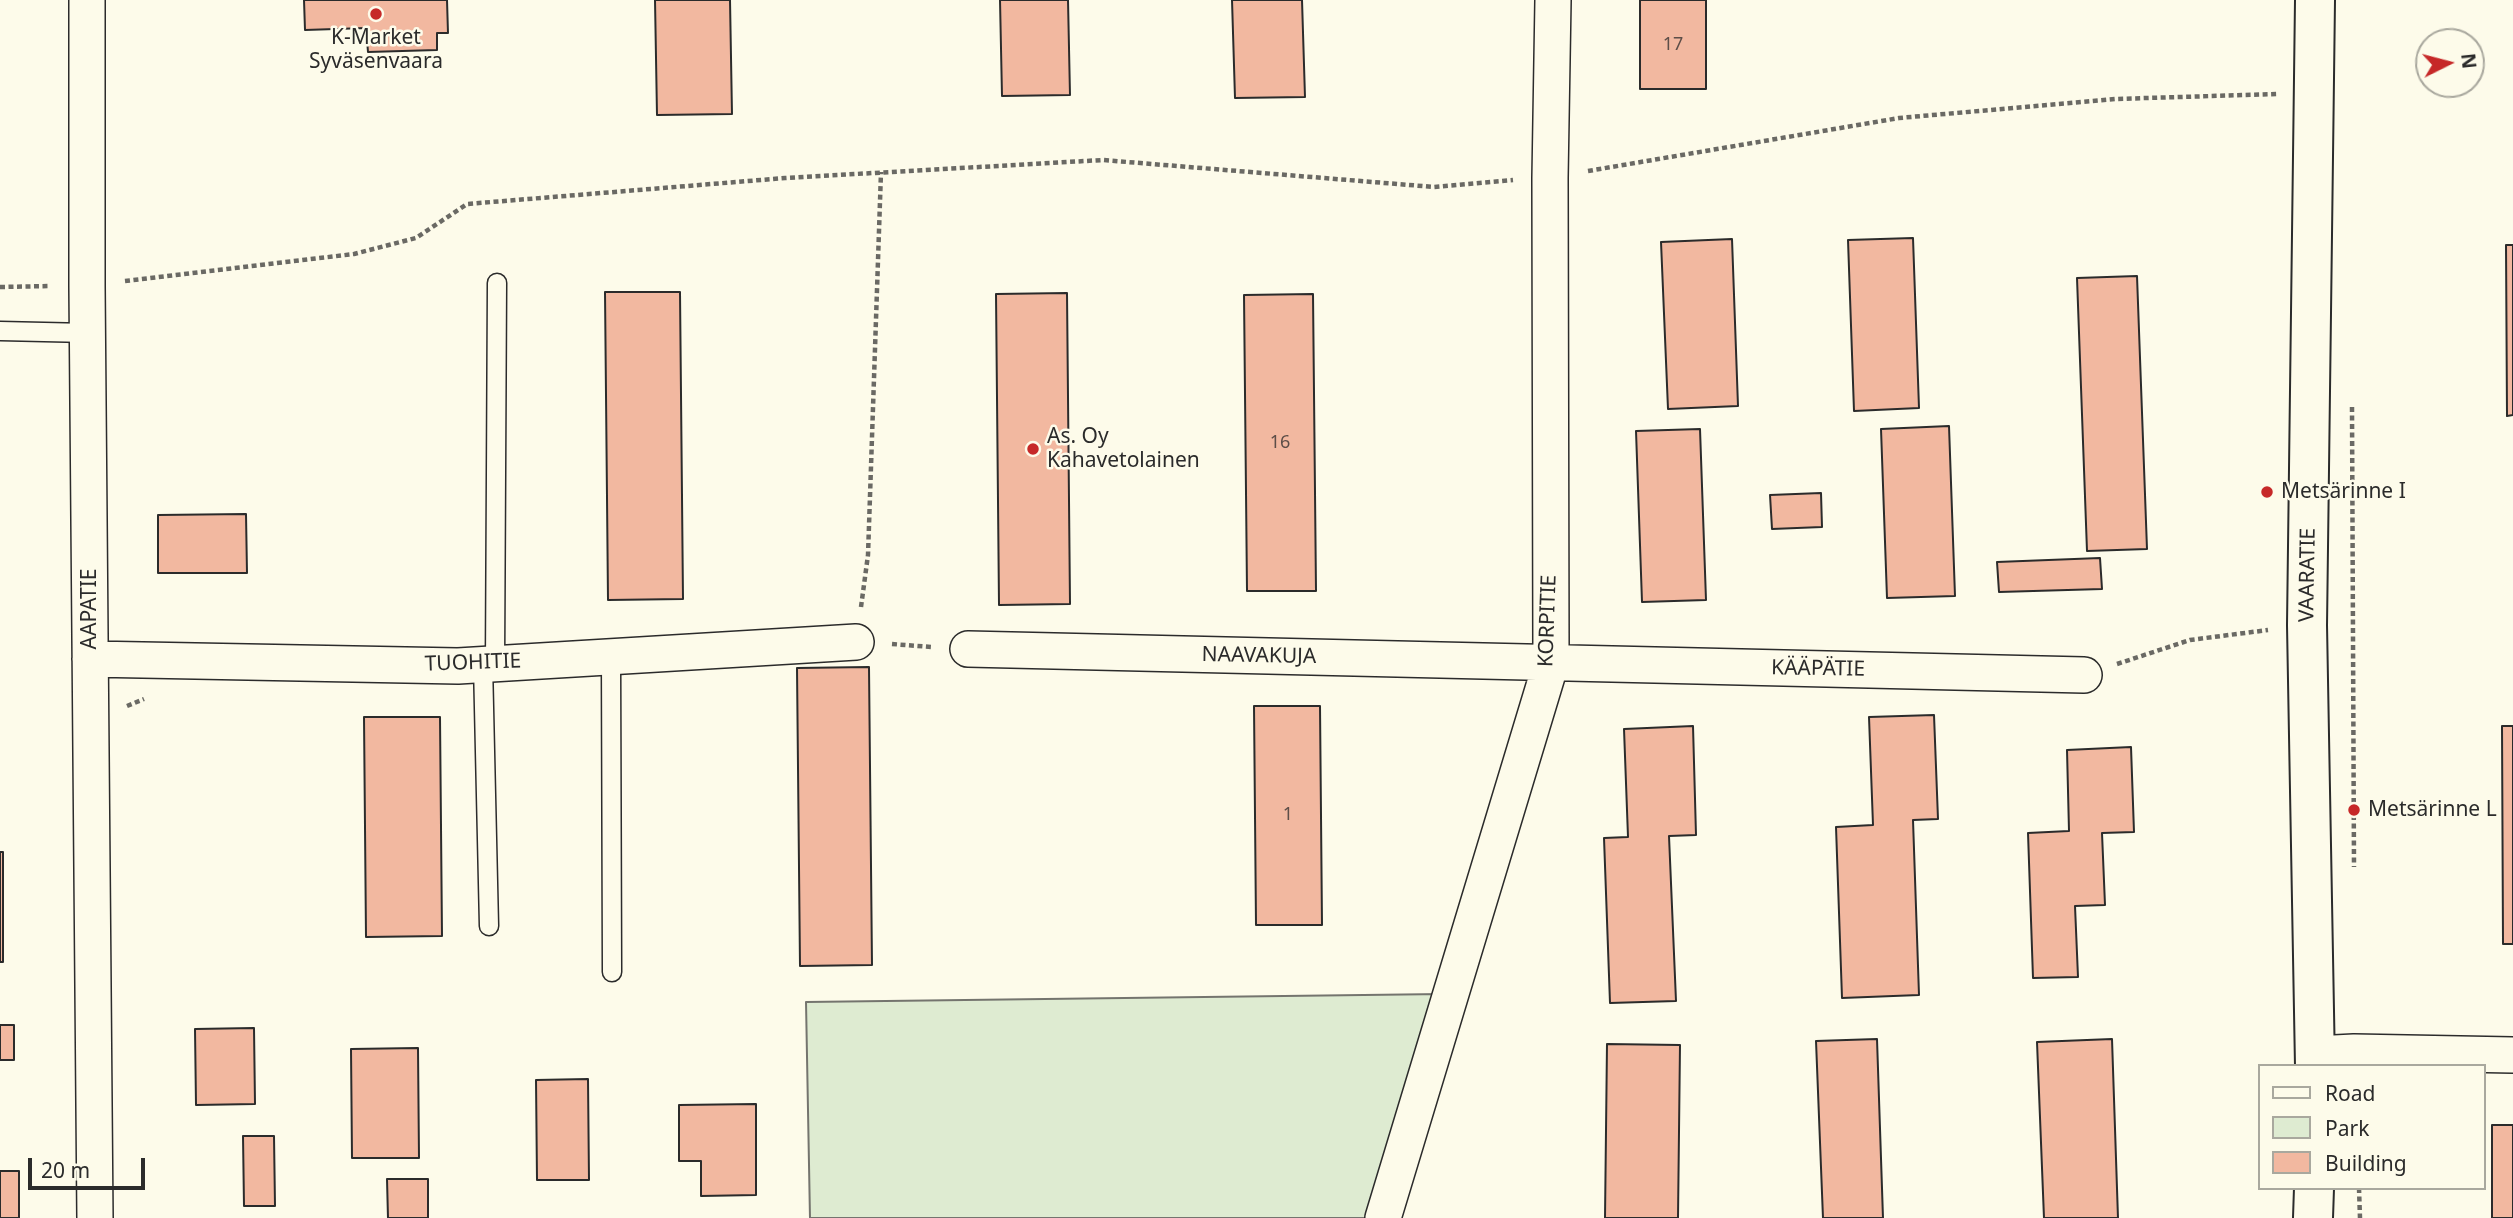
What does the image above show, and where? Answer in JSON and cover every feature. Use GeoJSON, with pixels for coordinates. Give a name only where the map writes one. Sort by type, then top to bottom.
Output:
{"type":"FeatureCollection","features":[{"type":"Feature","properties":{"kind":"street","name":"AAPATIE"},"geometry":{"type":"LineString","coordinates":[[87,0],[95,1218]]}},
{"type":"Feature","properties":{"kind":"street","name":"KORPITIE"},"geometry":{"type":"LineString","coordinates":[[1383,1218],[1551,663],[1550,177],[1553,0]]}},
{"type":"Feature","properties":{"kind":"street","name":"VAARATIE"},"geometry":{"type":"LineString","coordinates":[[2315,0],[2307,625],[2315,1060]]}},
{"type":"Feature","properties":{"kind":"street","name":"TUOHITIE"},"geometry":{"type":"LineString","coordinates":[[90,659],[458,666],[856,642]]}},
{"type":"Feature","properties":{"kind":"street","name":"NAAVAKUJA"},"geometry":{"type":"LineString","coordinates":[[968,649],[1551,663]]}},
{"type":"Feature","properties":{"kind":"street","name":"KÄÄPÄTIE"},"geometry":{"type":"LineString","coordinates":[[1551,663],[2084,675]]}},
{"type":"Feature","properties":{"kind":"street"},"geometry":{"type":"LineString","coordinates":[[2315,1060],[2354,1052],[2513,1055]]}},
{"type":"Feature","properties":{"kind":"street"},"geometry":{"type":"LineString","coordinates":[[2313,1218],[2314,1190]]}},
{"type":"Feature","properties":{"kind":"lane"},"geometry":{"type":"LineString","coordinates":[[489,926],[489,664],[497,284]]}},
{"type":"Feature","properties":{"kind":"lane"},"geometry":{"type":"LineString","coordinates":[[0,331],[88,333]]}},
{"type":"Feature","properties":{"kind":"lane"},"geometry":{"type":"LineString","coordinates":[[611,657],[612,972]]}},
{"type":"Feature","properties":{"kind":"path"},"geometry":{"type":"LineString","coordinates":[[0,287],[87,286],[354,254],[416,238],[467,204],[785,178],[1102,160],[1434,187],[1550,177],[1899,118],[2115,99],[2314,93]]}},
{"type":"Feature","properties":{"kind":"path"},"geometry":{"type":"LineString","coordinates":[[881,172],[868,555],[856,642],[968,649]]}},
{"type":"Feature","properties":{"kind":"path"},"geometry":{"type":"LineString","coordinates":[[2352,394],[2354,877]]}},
{"type":"Feature","properties":{"kind":"path"},"geometry":{"type":"LineString","coordinates":[[2084,675],[2190,640],[2307,625],[2353,627]]}},
{"type":"Feature","properties":{"kind":"path"},"geometry":{"type":"LineString","coordinates":[[2359,1190],[2360,1218]]}},
{"type":"Feature","properties":{"kind":"green space"},"geometry":{"type":"Polygon","coordinates":[[[1443,994],[1369,1218],[810,1218],[806,1002],[1443,994]]]}},
{"type":"Feature","properties":{"kind":"building","name":"K-Market Syväsenvaara"},"geometry":{"type":"Polygon","coordinates":[[[304,0],[447,0],[448,33],[437,33],[437,50],[368,52],[366,28],[305,30],[304,0]]]}},
{"type":"Feature","properties":{"kind":"building"},"geometry":{"type":"Polygon","coordinates":[[[655,0],[730,0],[732,114],[657,115],[655,0]]]}},
{"type":"Feature","properties":{"kind":"building"},"geometry":{"type":"Polygon","coordinates":[[[1000,0],[1068,0],[1070,95],[1002,96],[1000,0]]]}},
{"type":"Feature","properties":{"kind":"building"},"geometry":{"type":"Polygon","coordinates":[[[1232,0],[1302,0],[1305,97],[1235,98],[1232,0]]]}},
{"type":"Feature","properties":{"kind":"building"},"geometry":{"type":"Polygon","coordinates":[[[1640,0],[1706,0],[1706,89],[1640,89],[1640,0]]]}},
{"type":"Feature","properties":{"kind":"building"},"geometry":{"type":"Polygon","coordinates":[[[1913,238],[1919,408],[1854,411],[1848,240],[1913,238]]]}},
{"type":"Feature","properties":{"kind":"building"},"geometry":{"type":"Polygon","coordinates":[[[1732,239],[1738,406],[1668,409],[1661,242],[1732,239]]]}},
{"type":"Feature","properties":{"kind":"building"},"geometry":{"type":"Polygon","coordinates":[[[2506,245],[2513,245],[2513,415],[2507,416],[2506,245]]]}},
{"type":"Feature","properties":{"kind":"building"},"geometry":{"type":"Polygon","coordinates":[[[2137,276],[2147,549],[2087,551],[2077,278],[2137,276]]]}},
{"type":"Feature","properties":{"kind":"building"},"geometry":{"type":"Polygon","coordinates":[[[605,292],[680,292],[683,599],[608,600],[605,292]]]}},
{"type":"Feature","properties":{"kind":"building","name":"As. Oy Kahavetolainen"},"geometry":{"type":"Polygon","coordinates":[[[1067,293],[1070,604],[999,605],[996,294],[1067,293]]]}},
{"type":"Feature","properties":{"kind":"building"},"geometry":{"type":"Polygon","coordinates":[[[1313,294],[1316,591],[1247,591],[1244,295],[1313,294]]]}},
{"type":"Feature","properties":{"kind":"building"},"geometry":{"type":"Polygon","coordinates":[[[1949,426],[1955,596],[1887,598],[1881,429],[1949,426]]]}},
{"type":"Feature","properties":{"kind":"building"},"geometry":{"type":"Polygon","coordinates":[[[1700,429],[1706,600],[1642,602],[1636,431],[1700,429]]]}},
{"type":"Feature","properties":{"kind":"building"},"geometry":{"type":"Polygon","coordinates":[[[1821,493],[1822,527],[1772,529],[1770,495],[1821,493]]]}},
{"type":"Feature","properties":{"kind":"building"},"geometry":{"type":"Polygon","coordinates":[[[246,514],[247,573],[158,573],[158,515],[246,514]]]}},
{"type":"Feature","properties":{"kind":"building"},"geometry":{"type":"Polygon","coordinates":[[[2100,558],[2102,589],[1999,592],[1997,562],[2100,558]]]}},
{"type":"Feature","properties":{"kind":"building"},"geometry":{"type":"Polygon","coordinates":[[[869,667],[872,965],[800,966],[797,668],[869,667]]]}},
{"type":"Feature","properties":{"kind":"building"},"geometry":{"type":"Polygon","coordinates":[[[1254,706],[1320,706],[1322,925],[1256,925],[1254,706]]]}},
{"type":"Feature","properties":{"kind":"building"},"geometry":{"type":"Polygon","coordinates":[[[1934,715],[1938,819],[1913,820],[1919,995],[1842,998],[1836,827],[1873,825],[1869,717],[1934,715]]]}},
{"type":"Feature","properties":{"kind":"building"},"geometry":{"type":"Polygon","coordinates":[[[364,717],[440,717],[442,936],[366,937],[364,717]]]}},
{"type":"Feature","properties":{"kind":"building"},"geometry":{"type":"Polygon","coordinates":[[[1693,726],[1696,835],[1669,836],[1676,1001],[1610,1003],[1604,838],[1628,837],[1624,729],[1693,726]]]}},
{"type":"Feature","properties":{"kind":"building"},"geometry":{"type":"Polygon","coordinates":[[[2502,726],[2513,726],[2513,944],[2503,944],[2502,726]]]}},
{"type":"Feature","properties":{"kind":"building"},"geometry":{"type":"Polygon","coordinates":[[[2131,747],[2134,832],[2102,833],[2105,905],[2075,906],[2078,977],[2033,978],[2028,833],[2069,831],[2067,750],[2131,747]]]}},
{"type":"Feature","properties":{"kind":"building"},"geometry":{"type":"Polygon","coordinates":[[[0,852],[3,852],[3,962],[0,962],[0,852]]]}},
{"type":"Feature","properties":{"kind":"building"},"geometry":{"type":"Polygon","coordinates":[[[0,1025],[14,1025],[14,1060],[0,1060],[0,1025]]]}},
{"type":"Feature","properties":{"kind":"building"},"geometry":{"type":"Polygon","coordinates":[[[254,1028],[255,1104],[196,1105],[195,1029],[254,1028]]]}},
{"type":"Feature","properties":{"kind":"building"},"geometry":{"type":"Polygon","coordinates":[[[1877,1039],[1883,1218],[1823,1218],[1816,1041],[1877,1039]]]}},
{"type":"Feature","properties":{"kind":"building"},"geometry":{"type":"Polygon","coordinates":[[[2112,1039],[2118,1218],[2044,1218],[2037,1042],[2112,1039]]]}},
{"type":"Feature","properties":{"kind":"building"},"geometry":{"type":"Polygon","coordinates":[[[1607,1044],[1680,1045],[1678,1218],[1605,1218],[1607,1044]]]}},
{"type":"Feature","properties":{"kind":"building"},"geometry":{"type":"Polygon","coordinates":[[[418,1048],[419,1158],[352,1158],[351,1049],[418,1048]]]}},
{"type":"Feature","properties":{"kind":"building"},"geometry":{"type":"Polygon","coordinates":[[[588,1079],[589,1180],[537,1180],[536,1080],[588,1079]]]}},
{"type":"Feature","properties":{"kind":"building"},"geometry":{"type":"Polygon","coordinates":[[[756,1104],[756,1195],[701,1196],[701,1161],[679,1161],[679,1105],[756,1104]]]}},
{"type":"Feature","properties":{"kind":"building"},"geometry":{"type":"Polygon","coordinates":[[[2492,1125],[2513,1125],[2513,1218],[2492,1218],[2492,1125]]]}},
{"type":"Feature","properties":{"kind":"building"},"geometry":{"type":"Polygon","coordinates":[[[243,1136],[274,1136],[275,1206],[244,1206],[243,1136]]]}},
{"type":"Feature","properties":{"kind":"building"},"geometry":{"type":"Polygon","coordinates":[[[0,1171],[19,1171],[19,1218],[0,1218],[0,1171]]]}},
{"type":"Feature","properties":{"kind":"building"},"geometry":{"type":"Polygon","coordinates":[[[387,1179],[428,1179],[428,1218],[388,1218],[387,1179]]]}},
{"type":"Feature","properties":{"kind":"place","name":"K-Market Syväsenvaara"},"geometry":{"type":"Point","coordinates":[376,14]}},
{"type":"Feature","properties":{"kind":"place","name":"As. Oy Kahavetolainen"},"geometry":{"type":"Point","coordinates":[1033,449]}},
{"type":"Feature","properties":{"kind":"place","name":"Metsärinne I"},"geometry":{"type":"Point","coordinates":[2267,492]}},
{"type":"Feature","properties":{"kind":"place","name":"Metsärinne L"},"geometry":{"type":"Point","coordinates":[2354,810]}}]}
